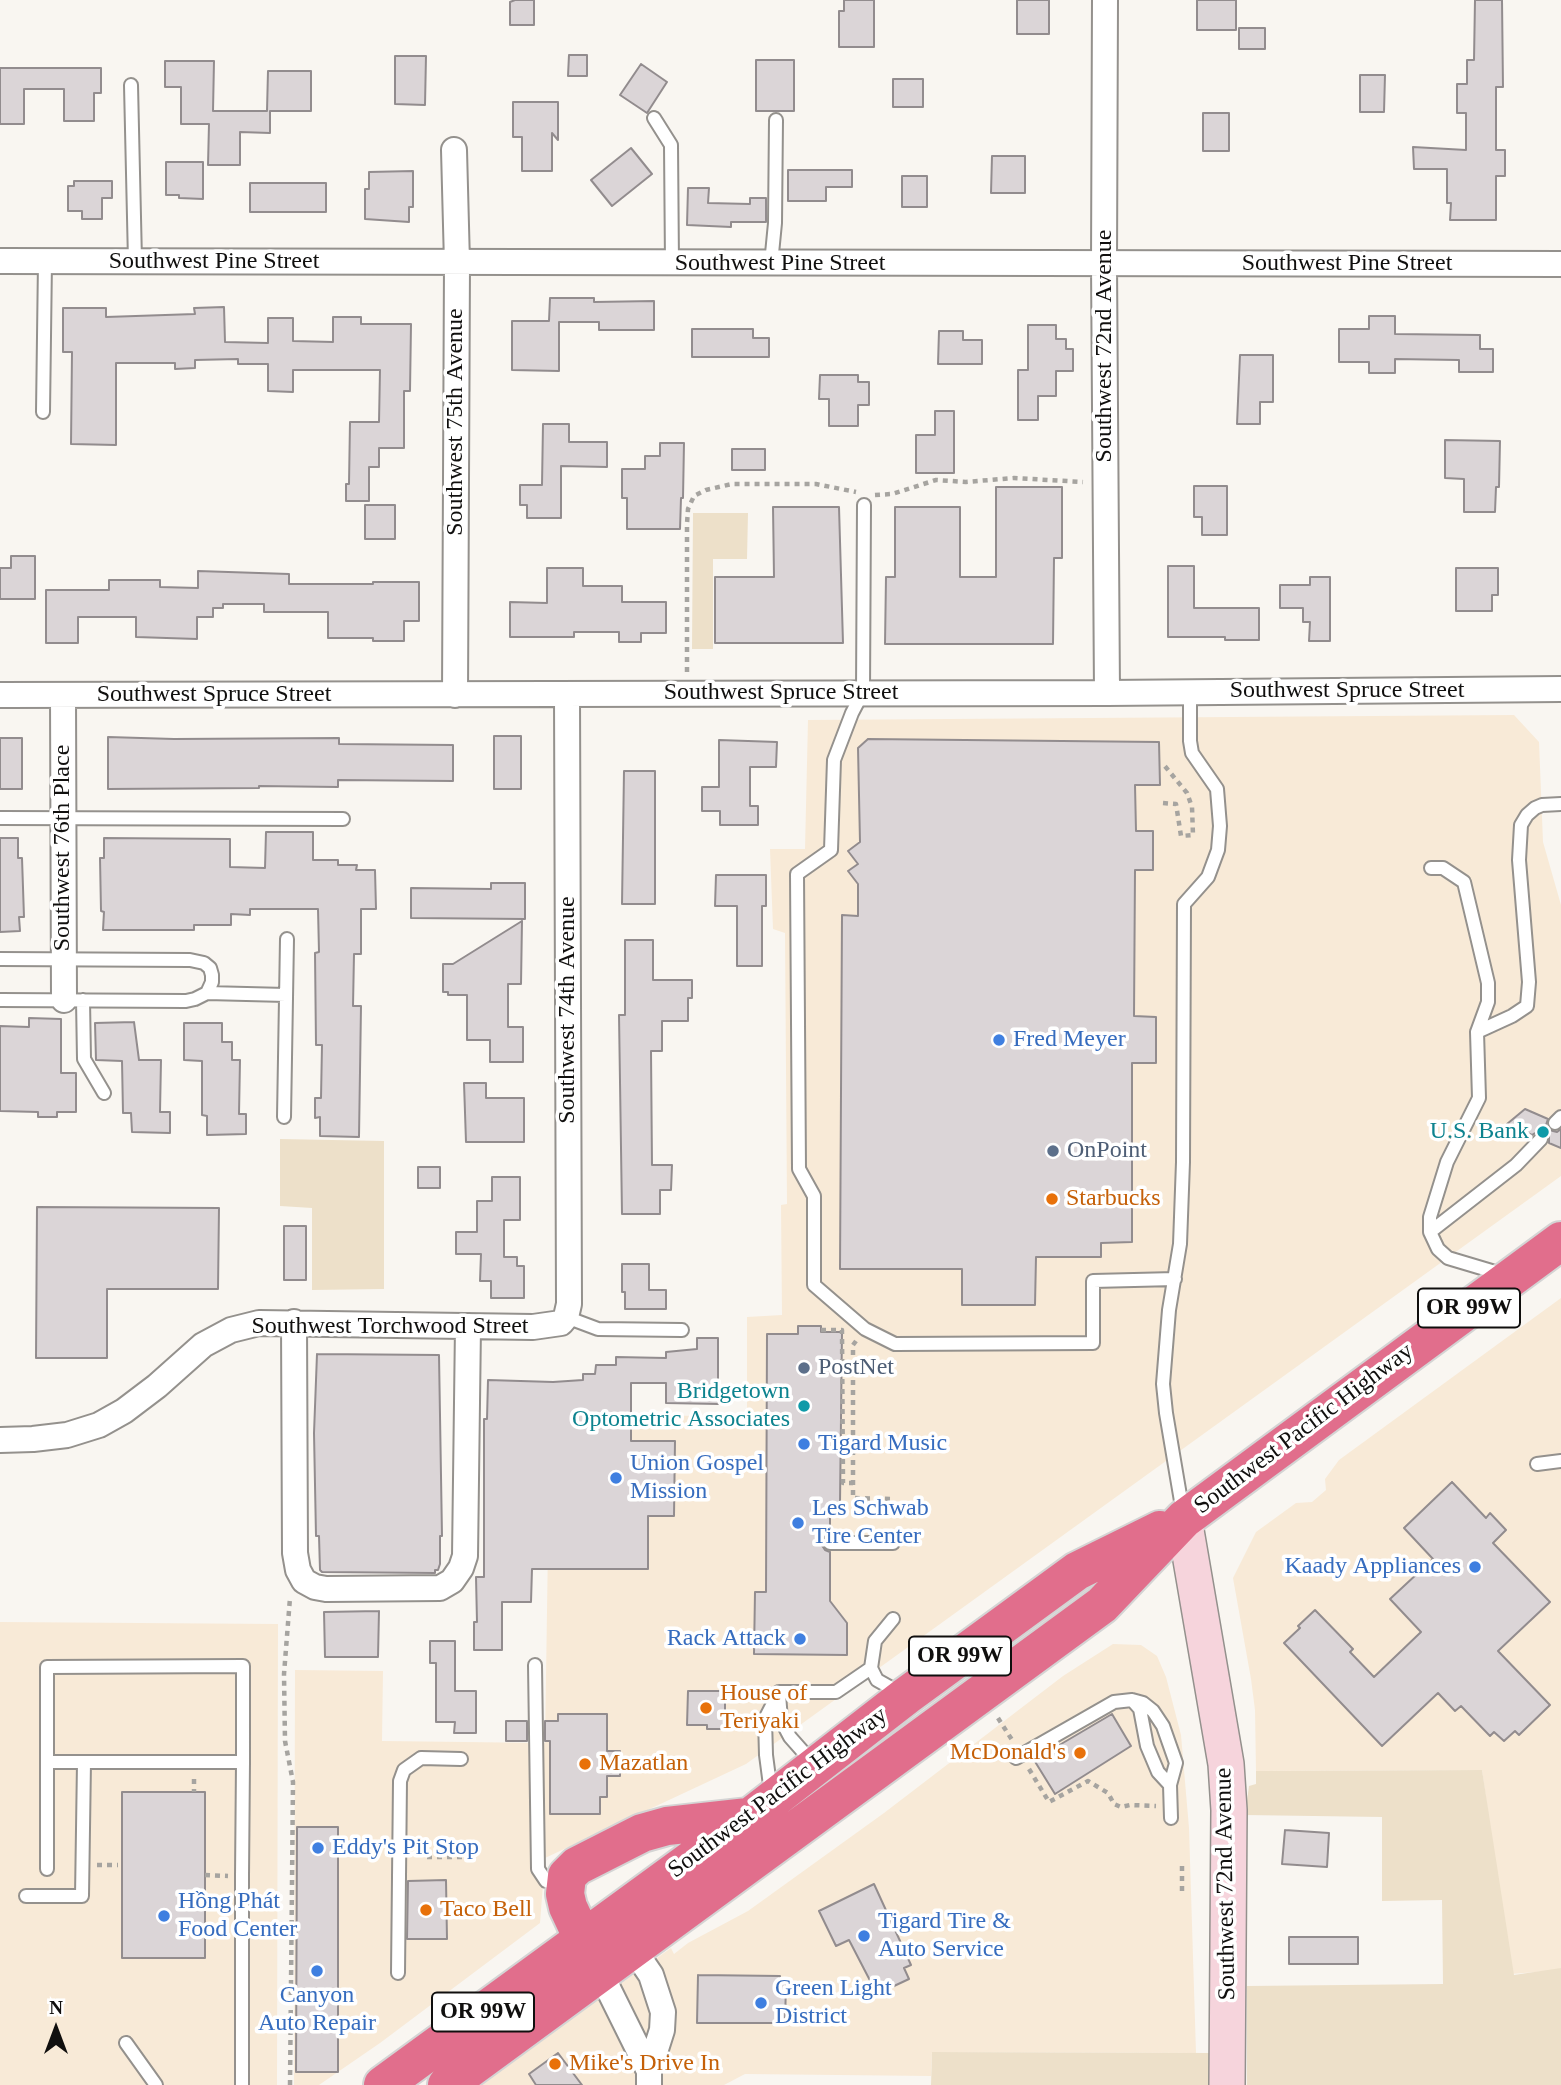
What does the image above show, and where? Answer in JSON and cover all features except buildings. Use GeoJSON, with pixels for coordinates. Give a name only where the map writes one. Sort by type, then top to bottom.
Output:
{"type":"FeatureCollection","features":[{"type":"Feature","properties":{"kind":"highway","name":"Southwest Pacific Highway"},"geometry":{"type":"LineString","coordinates":[[447,2085],[1102,1605],[1184,1519],[1561,1241]]}},
{"type":"Feature","properties":{"kind":"highway","name":"Southwest Pacific Highway"},"geometry":{"type":"LineString","coordinates":[[383,2085],[598,1929],[906,1696],[1077,1571],[1184,1519]]}},
{"type":"Feature","properties":{"kind":"highway"},"geometry":{"type":"LineString","coordinates":[[598,1929],[568,1907],[565,1885],[567,1876],[577,1866],[642,1833],[761,1808]]}},
{"type":"Feature","properties":{"kind":"main road","name":"Southwest 72nd Avenue"},"geometry":{"type":"LineString","coordinates":[[1184,1519],[1226,1763],[1229,1810],[1227,2085]]}},
{"type":"Feature","properties":{"kind":"street","name":"Southwest 72nd Avenue"},"geometry":{"type":"LineString","coordinates":[[1105,0],[1107,693]]}},
{"type":"Feature","properties":{"kind":"street","name":"Southwest 75th Avenue"},"geometry":{"type":"LineString","coordinates":[[454,150],[457,263],[455,695]]}},
{"type":"Feature","properties":{"kind":"street","name":"Southwest Pine Street"},"geometry":{"type":"LineString","coordinates":[[0,261],[1561,264]]}},
{"type":"Feature","properties":{"kind":"street","name":"Southwest Spruce Street"},"geometry":{"type":"LineString","coordinates":[[0,695],[1107,693],[1561,689]]}},
{"type":"Feature","properties":{"kind":"street","name":"Southwest 76th Place"},"geometry":{"type":"LineString","coordinates":[[63,695],[63,960],[73,1000]]}},
{"type":"Feature","properties":{"kind":"street","name":"Southwest 74th Avenue"},"geometry":{"type":"LineString","coordinates":[[564,1320],[569,1304],[567,695]]}},
{"type":"Feature","properties":{"kind":"street","name":"Southwest Torchwood Street"},"geometry":{"type":"LineString","coordinates":[[0,1440],[67,1435],[99,1425],[124,1411],[157,1386],[204,1345],[231,1329],[259,1323],[533,1326],[564,1320]]}},
{"type":"Feature","properties":{"kind":"street"},"geometry":{"type":"LineString","coordinates":[[294,1322],[295,1553],[298,1570],[304,1581],[314,1587],[326,1589],[440,1588],[452,1581],[461,1568],[465,1556],[468,1326]]}},
{"type":"Feature","properties":{"kind":"street"},"geometry":{"type":"LineString","coordinates":[[598,1929],[634,1949],[656,1985],[663,2012],[662,2030],[649,2078]]}},
{"type":"Feature","properties":{"kind":"street"},"geometry":{"type":"LineString","coordinates":[[598,1929],[600,1974],[649,2078]]}},
{"type":"Feature","properties":{"kind":"lane"},"geometry":{"type":"LineString","coordinates":[[131,85],[135,261]]}},
{"type":"Feature","properties":{"kind":"lane"},"geometry":{"type":"LineString","coordinates":[[654,118],[671,145],[672,264]]}},
{"type":"Feature","properties":{"kind":"lane"},"geometry":{"type":"LineString","coordinates":[[771,264],[775,223],[776,120]]}},
{"type":"Feature","properties":{"kind":"lane"},"geometry":{"type":"LineString","coordinates":[[43,412],[45,261]]}},
{"type":"Feature","properties":{"kind":"lane"},"geometry":{"type":"LineString","coordinates":[[863,497],[863,692],[834,760],[831,850],[797,874],[799,1169],[814,1196],[814,1285],[865,1329],[895,1344],[1093,1343],[1093,1281],[1175,1279]]}},
{"type":"Feature","properties":{"kind":"lane"},"geometry":{"type":"LineString","coordinates":[[1184,1519],[1163,1384],[1180,1244],[1184,904],[1208,877],[1218,850],[1220,826],[1217,789],[1192,753],[1190,692]]}},
{"type":"Feature","properties":{"kind":"lane"},"geometry":{"type":"LineString","coordinates":[[1477,1032],[1513,1016],[1527,1006],[1530,982],[1519,860],[1520,832],[1527,815],[1535,808],[1561,804]]}},
{"type":"Feature","properties":{"kind":"lane"},"geometry":{"type":"LineString","coordinates":[[0,818],[343,819]]}},
{"type":"Feature","properties":{"kind":"lane"},"geometry":{"type":"LineString","coordinates":[[1431,868],[1443,868],[1464,882],[1488,983],[1488,1002],[1477,1032],[1479,1098],[1447,1162],[1430,1217],[1430,1232],[1438,1249],[1448,1258],[1513,1276]]}},
{"type":"Feature","properties":{"kind":"lane"},"geometry":{"type":"LineString","coordinates":[[284,1117],[287,939]]}},
{"type":"Feature","properties":{"kind":"lane"},"geometry":{"type":"LineString","coordinates":[[0,959],[190,960],[204,963],[210,968],[212,982],[207,993]]}},
{"type":"Feature","properties":{"kind":"lane"},"geometry":{"type":"LineString","coordinates":[[0,1000],[186,1001],[207,993],[286,995]]}},
{"type":"Feature","properties":{"kind":"lane"},"geometry":{"type":"LineString","coordinates":[[73,1000],[84,1059],[104,1093]]}},
{"type":"Feature","properties":{"kind":"lane"},"geometry":{"type":"LineString","coordinates":[[1430,1232],[1516,1166],[1541,1139]]}},
{"type":"Feature","properties":{"kind":"lane"},"geometry":{"type":"LineString","coordinates":[[564,1320],[598,1329],[682,1330]]}},
{"type":"Feature","properties":{"kind":"lane"},"geometry":{"type":"LineString","coordinates":[[1537,1464],[1561,1461]]}},
{"type":"Feature","properties":{"kind":"lane"},"geometry":{"type":"LineString","coordinates":[[830,1543],[894,1543]]}},
{"type":"Feature","properties":{"kind":"lane"},"geometry":{"type":"LineString","coordinates":[[893,1619],[875,1641],[871,1668],[877,1680],[906,1696]]}},
{"type":"Feature","properties":{"kind":"lane"},"geometry":{"type":"LineString","coordinates":[[535,1665],[538,1869],[546,1881],[565,1885]]}},
{"type":"Feature","properties":{"kind":"lane"},"geometry":{"type":"LineString","coordinates":[[47,1869],[47,1667],[243,1666],[242,2085]]}},
{"type":"Feature","properties":{"kind":"lane"},"geometry":{"type":"LineString","coordinates":[[779,1692],[836,1692],[871,1668]]}},
{"type":"Feature","properties":{"kind":"lane"},"geometry":{"type":"LineString","coordinates":[[779,1692],[781,1720],[790,1737],[815,1766]]}},
{"type":"Feature","properties":{"kind":"lane"},"geometry":{"type":"LineString","coordinates":[[761,1808],[766,1758],[765,1720],[779,1692]]}},
{"type":"Feature","properties":{"kind":"lane"},"geometry":{"type":"LineString","coordinates":[[1132,1700],[1140,1709],[1147,1746],[1158,1772],[1170,1785]]}},
{"type":"Feature","properties":{"kind":"lane"},"geometry":{"type":"LineString","coordinates":[[1018,1757],[1114,1702],[1132,1700],[1143,1703],[1153,1711],[1170,1740],[1177,1763],[1170,1785],[1171,1818]]}},
{"type":"Feature","properties":{"kind":"lane"},"geometry":{"type":"LineString","coordinates":[[398,1973],[400,1781],[404,1770],[421,1758],[461,1759]]}},
{"type":"Feature","properties":{"kind":"lane"},"geometry":{"type":"LineString","coordinates":[[47,1762],[243,1762]]}},
{"type":"Feature","properties":{"kind":"lane"},"geometry":{"type":"LineString","coordinates":[[26,1896],[82,1896],[84,1762]]}},
{"type":"Feature","properties":{"kind":"lane"},"geometry":{"type":"LineString","coordinates":[[126,2043],[156,2085]]}},
{"type":"Feature","properties":{"kind":"path"},"geometry":{"type":"LineString","coordinates":[[687,693],[687,524],[688,509],[694,496],[706,490],[732,485],[816,484],[863,497],[892,494],[936,480],[966,482],[1014,478],[1105,482]]}},
{"type":"Feature","properties":{"kind":"path"},"geometry":{"type":"LineString","coordinates":[[1163,803],[1177,804],[1181,836],[1194,835],[1192,807],[1187,793],[1164,765]]}},
{"type":"Feature","properties":{"kind":"path"},"geometry":{"type":"LineString","coordinates":[[821,1330],[842,1329],[843,1483],[853,1483]]}},
{"type":"Feature","properties":{"kind":"path"},"geometry":{"type":"LineString","coordinates":[[865,1329],[853,1345],[853,1498],[894,1499]]}},
{"type":"Feature","properties":{"kind":"path"},"geometry":{"type":"LineString","coordinates":[[290,2085],[293,1782],[285,1741],[284,1674],[288,1602],[292,1594]]}},
{"type":"Feature","properties":{"kind":"path"},"geometry":{"type":"LineString","coordinates":[[982,1693],[1018,1757],[1049,1802],[1088,1781],[1108,1793],[1114,1804],[1121,1807],[1171,1804]]}},
{"type":"Feature","properties":{"kind":"path"},"geometry":{"type":"LineString","coordinates":[[427,1857],[462,1857]]}},
{"type":"Feature","properties":{"kind":"path"},"geometry":{"type":"LineString","coordinates":[[1182,1866],[1182,1896]]}},
{"type":"Feature","properties":{"kind":"shaded area"},"geometry":{"type":"Polygon","coordinates":[[[693,513],[748,513],[747,559],[713,559],[713,649],[692,649],[693,513]]]}},
{"type":"Feature","properties":{"kind":"shaded area"},"geometry":{"type":"Polygon","coordinates":[[[1514,715],[1539,742],[1543,842],[1561,905],[1561,1176],[746,1764],[545,1858],[540,1923],[380,2043],[319,2085],[294,2085],[295,1670],[383,1671],[382,1741],[545,1743],[550,1413],[747,1417],[747,1317],[782,1315],[781,1205],[787,1204],[785,933],[773,929],[770,849],[805,849],[808,720],[1514,715]]]}},
{"type":"Feature","properties":{"kind":"shaded area"},"geometry":{"type":"Polygon","coordinates":[[[280,1139],[384,1141],[384,1289],[312,1290],[312,1208],[280,1206],[280,1139]]]}},
{"type":"Feature","properties":{"kind":"shaded area"},"geometry":{"type":"Polygon","coordinates":[[[1561,1298],[1561,1970],[1511,1974],[1482,1770],[1256,1771],[1255,1710],[1233,1578],[1256,1532],[1296,1503],[1312,1502],[1326,1490],[1325,1479],[1339,1460],[1561,1298]]]}},
{"type":"Feature","properties":{"kind":"shaded area"},"geometry":{"type":"Polygon","coordinates":[[[0,1622],[278,1624],[277,2085],[0,2085],[0,1622]]]}},
{"type":"Feature","properties":{"kind":"shaded area"},"geometry":{"type":"Polygon","coordinates":[[[1113,1644],[1141,1645],[1157,1656],[1166,1677],[1181,1735],[1189,1828],[1196,2053],[932,2052],[931,2076],[745,2074],[724,2085],[477,2085],[671,1948],[674,1954],[688,1943],[748,1911],[884,1813],[1063,1676],[1113,1644]]]}},
{"type":"Feature","properties":{"kind":"shaded area"},"geometry":{"type":"Polygon","coordinates":[[[1482,1770],[1514,1975],[1561,1968],[1561,2085],[1247,2085],[1247,1986],[1443,1984],[1442,1900],[1382,1901],[1382,1817],[1245,1815],[1249,1786],[1256,1784],[1256,1771],[1482,1770]]]}},
{"type":"Feature","properties":{"kind":"shaded area"},"geometry":{"type":"Polygon","coordinates":[[[932,2052],[1211,2053],[1211,2085],[931,2085],[932,2052]]]}},
{"type":"Feature","properties":{"kind":"place","name":"Fred Meyer"},"geometry":{"type":"Point","coordinates":[999,1040]}},
{"type":"Feature","properties":{"kind":"place","name":"U.S. Bank"},"geometry":{"type":"Point","coordinates":[1543,1132]}},
{"type":"Feature","properties":{"kind":"place","name":"OnPoint"},"geometry":{"type":"Point","coordinates":[1053,1151]}},
{"type":"Feature","properties":{"kind":"place","name":"Starbucks"},"geometry":{"type":"Point","coordinates":[1052,1199]}},
{"type":"Feature","properties":{"kind":"place","name":"PostNet"},"geometry":{"type":"Point","coordinates":[804,1368]}},
{"type":"Feature","properties":{"kind":"place","name":"Bridgetown Optometric Associates"},"geometry":{"type":"Point","coordinates":[804,1406]}},
{"type":"Feature","properties":{"kind":"place","name":"Tigard Music"},"geometry":{"type":"Point","coordinates":[804,1444]}},
{"type":"Feature","properties":{"kind":"place","name":"Union Gospel Mission"},"geometry":{"type":"Point","coordinates":[616,1478]}},
{"type":"Feature","properties":{"kind":"place","name":"Les Schwab Tire Center"},"geometry":{"type":"Point","coordinates":[798,1523]}},
{"type":"Feature","properties":{"kind":"place","name":"Kaady Appliances"},"geometry":{"type":"Point","coordinates":[1475,1567]}},
{"type":"Feature","properties":{"kind":"place","name":"Rack Attack"},"geometry":{"type":"Point","coordinates":[800,1639]}},
{"type":"Feature","properties":{"kind":"place","name":"House of Teriyaki"},"geometry":{"type":"Point","coordinates":[706,1708]}},
{"type":"Feature","properties":{"kind":"place","name":"McDonald's"},"geometry":{"type":"Point","coordinates":[1080,1753]}},
{"type":"Feature","properties":{"kind":"place","name":"Mazatlan"},"geometry":{"type":"Point","coordinates":[585,1764]}},
{"type":"Feature","properties":{"kind":"place","name":"Eddy's Pit Stop"},"geometry":{"type":"Point","coordinates":[318,1848]}},
{"type":"Feature","properties":{"kind":"place","name":"Taco Bell"},"geometry":{"type":"Point","coordinates":[426,1910]}},
{"type":"Feature","properties":{"kind":"place","name":"Hồng Phát Food Center"},"geometry":{"type":"Point","coordinates":[164,1916]}},
{"type":"Feature","properties":{"kind":"place","name":"Tigard Tire & Auto Service"},"geometry":{"type":"Point","coordinates":[864,1936]}},
{"type":"Feature","properties":{"kind":"place","name":"Canyon Auto Repair"},"geometry":{"type":"Point","coordinates":[317,1971]}},
{"type":"Feature","properties":{"kind":"place","name":"Green Light District"},"geometry":{"type":"Point","coordinates":[761,2003]}},
{"type":"Feature","properties":{"kind":"place","name":"Mike's Drive In"},"geometry":{"type":"Point","coordinates":[555,2064]}}]}
